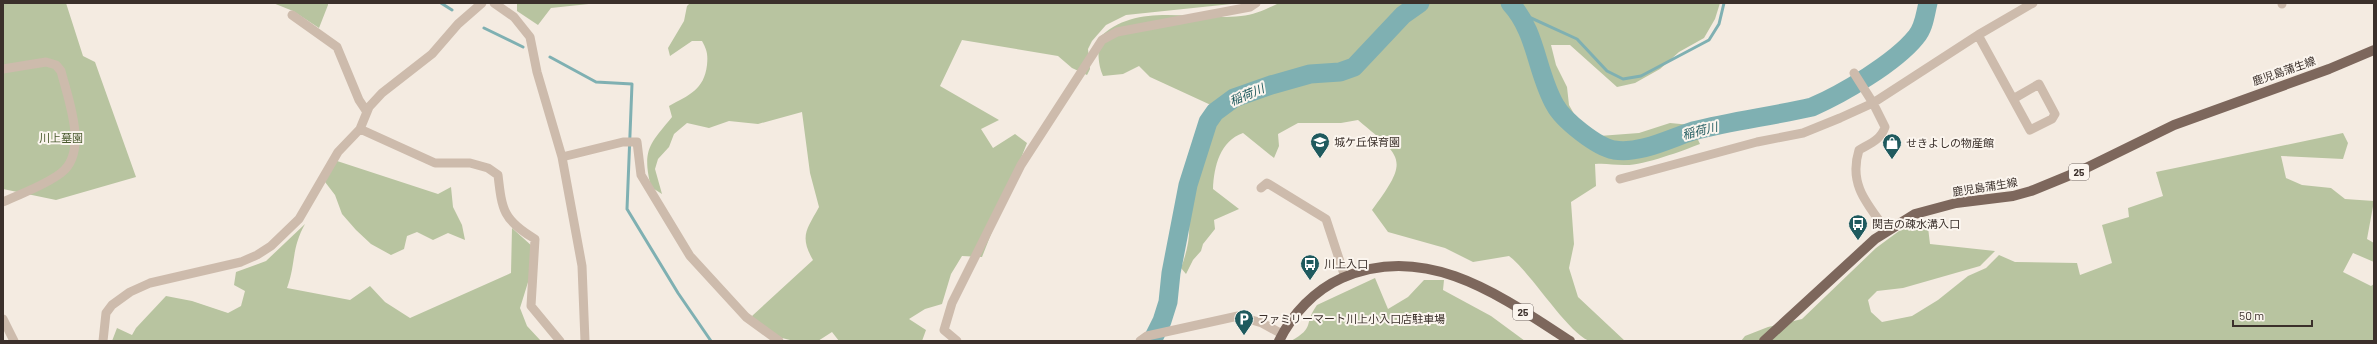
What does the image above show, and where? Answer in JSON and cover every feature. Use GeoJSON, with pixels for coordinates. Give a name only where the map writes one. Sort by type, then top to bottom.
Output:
{"type":"FeatureCollection","features":[{"type":"Feature","properties":{"kind":"main road","name":"鹿児島蒲生線"},"geometry":{"type":"LineString","coordinates":[[1764,341],[1887,231],[1916,214],[1934,208],[2013,196],[2031,191],[2080,171],[2174,126],[2329,69],[2374,50]]}},
{"type":"Feature","properties":{"kind":"main road","name":"25"},"geometry":{"type":"LineString","coordinates":[[1281,337],[1303,306],[1317,293],[1345,277],[1382,265],[1421,266],[1445,272],[1502,299],[1570,341]]}},
{"type":"Feature","properties":{"kind":"street"},"geometry":{"type":"LineString","coordinates":[[103,341],[106,313],[112,305],[130,292],[150,283],[241,262],[257,255],[271,246],[299,218],[338,152],[360,128],[367,112],[382,93],[432,54],[458,24],[482,3]]}},
{"type":"Feature","properties":{"kind":"street"},"geometry":{"type":"LineString","coordinates":[[494,3],[514,17],[530,38],[562,157],[582,266],[585,341]]}},
{"type":"Feature","properties":{"kind":"street"},"geometry":{"type":"LineString","coordinates":[[957,341],[944,330],[952,303],[1026,156],[1102,40],[1117,32],[1250,7],[1256,3]]}},
{"type":"Feature","properties":{"kind":"street"},"geometry":{"type":"LineString","coordinates":[[1620,179],[1757,142],[1803,133],[1873,102],[1978,35],[2033,3]]}},
{"type":"Feature","properties":{"kind":"street"},"geometry":{"type":"LineString","coordinates":[[292,15],[337,47],[359,100],[367,112]]}},
{"type":"Feature","properties":{"kind":"street"},"geometry":{"type":"LineString","coordinates":[[1978,35],[2013,99],[2030,130],[2052,119],[2055,114],[2039,84],[2013,99]]}},
{"type":"Feature","properties":{"kind":"street"},"geometry":{"type":"LineString","coordinates":[[3,69],[46,62],[56,65],[61,71],[75,127],[73,155],[61,173],[42,185],[3,202]]}},
{"type":"Feature","properties":{"kind":"street"},"geometry":{"type":"LineString","coordinates":[[1854,73],[1873,102],[1885,128],[1883,133],[1876,140],[1859,150],[1856,160],[1860,194],[1887,231]]}},
{"type":"Feature","properties":{"kind":"street"},"geometry":{"type":"LineString","coordinates":[[360,128],[435,163],[470,163],[488,168],[498,175],[502,208],[520,230],[535,240],[531,306],[560,341]]}},
{"type":"Feature","properties":{"kind":"street"},"geometry":{"type":"LineString","coordinates":[[562,157],[623,142],[637,142],[641,175],[690,256],[746,317],[779,341]]}},
{"type":"Feature","properties":{"kind":"street"},"geometry":{"type":"LineString","coordinates":[[1261,188],[1267,183],[1326,219],[1345,277]]}},
{"type":"Feature","properties":{"kind":"street"},"geometry":{"type":"LineString","coordinates":[[1144,338],[1172,330],[1180,330],[1238,316],[1262,323],[1281,337]]}},
{"type":"Feature","properties":{"kind":"street"},"geometry":{"type":"LineString","coordinates":[[3,319],[14,341]]}},
{"type":"Feature","properties":{"kind":"green space","name":"川上墓園"},"geometry":{"type":"Polygon","coordinates":[[[3,3],[66,3],[83,56],[95,62],[136,177],[56,200],[3,189],[3,3]]]}},
{"type":"Feature","properties":{"kind":"green space"},"geometry":{"type":"Polygon","coordinates":[[[273,3],[328,3],[328,5],[319,28],[293,11],[273,3]]]}},
{"type":"Feature","properties":{"kind":"green space"},"geometry":{"type":"Polygon","coordinates":[[[517,3],[598,3],[551,8],[538,25],[517,11],[517,3]]]}},
{"type":"Feature","properties":{"kind":"green space"},"geometry":{"type":"Polygon","coordinates":[[[690,3],[1241,3],[1126,15],[1106,25],[1092,41],[1088,49],[1090,69],[1087,75],[1072,68],[1058,56],[962,40],[940,86],[999,120],[981,129],[993,148],[1015,134],[1027,143],[982,257],[962,256],[951,274],[942,304],[925,309],[909,319],[926,330],[922,341],[839,341],[832,332],[818,341],[794,341],[766,334],[756,324],[752,316],[813,260],[806,245],[806,233],[819,207],[810,173],[802,112],[758,124],[729,121],[709,128],[687,123],[674,134],[669,147],[658,159],[655,169],[662,194],[651,187],[648,175],[648,156],[653,142],[672,117],[669,106],[689,95],[699,86],[703,80],[707,65],[706,50],[702,41],[692,41],[670,56],[668,48],[684,21],[687,6],[690,3]]]}},
{"type":"Feature","properties":{"kind":"green space"},"geometry":{"type":"Polygon","coordinates":[[[1279,3],[1720,3],[1715,19],[1704,38],[1679,52],[1660,69],[1635,83],[1617,87],[1570,45],[1551,45],[1556,65],[1567,87],[1569,105],[1578,121],[1599,136],[1639,133],[1670,123],[1691,125],[1700,144],[1662,158],[1632,165],[1595,164],[1596,186],[1571,202],[1574,244],[1569,268],[1578,297],[1625,341],[1595,342],[1583,337],[1562,317],[1528,275],[1509,256],[1473,262],[1445,248],[1388,232],[1372,210],[1392,180],[1396,169],[1396,160],[1385,143],[1358,120],[1341,123],[1298,123],[1278,134],[1279,146],[1274,158],[1243,133],[1229,142],[1220,155],[1217,163],[1213,189],[1239,209],[1214,220],[1215,229],[1203,244],[1201,251],[1193,260],[1186,274],[1181,268],[1186,254],[1189,226],[1187,211],[1181,194],[1182,179],[1192,144],[1202,122],[1213,106],[1150,77],[1139,66],[1123,74],[1103,76],[1099,62],[1098,39],[1113,27],[1130,20],[1147,16],[1241,16],[1256,13],[1279,3]]]}},
{"type":"Feature","properties":{"kind":"green space"},"geometry":{"type":"Polygon","coordinates":[[[2343,133],[2348,143],[2343,159],[2281,156],[2286,178],[2302,185],[2331,188],[2345,199],[2374,201],[2367,239],[2374,243],[2374,262],[2353,253],[2343,272],[2371,286],[2374,284],[2374,341],[1741,341],[1745,336],[1768,327],[1802,319],[1876,248],[1899,231],[1927,219],[1930,244],[1995,251],[1980,266],[1903,288],[1877,291],[1868,300],[1871,312],[1882,322],[1912,316],[1938,300],[1968,276],[1986,268],[1999,255],[2015,262],[2077,263],[2080,275],[2112,263],[2102,225],[2129,217],[2128,208],[2163,196],[2156,172],[2343,133]]]}},
{"type":"Feature","properties":{"kind":"green space"},"geometry":{"type":"Polygon","coordinates":[[[334,160],[438,194],[451,187],[453,207],[462,225],[465,240],[448,233],[433,240],[417,232],[407,236],[404,249],[391,255],[371,244],[342,214],[335,195],[322,178],[334,160]]]}},
{"type":"Feature","properties":{"kind":"green space"},"geometry":{"type":"Polygon","coordinates":[[[305,224],[298,241],[287,288],[350,300],[370,286],[385,302],[410,318],[511,273],[512,228],[533,247],[529,279],[520,308],[527,326],[541,341],[112,341],[117,328],[132,335],[136,328],[166,296],[192,301],[228,313],[241,306],[245,291],[234,285],[236,272],[266,261],[305,224]]]}},
{"type":"Feature","properties":{"kind":"green space"},"geometry":{"type":"Polygon","coordinates":[[[1375,278],[1388,309],[1408,297],[1424,280],[1444,280],[1443,290],[1491,316],[1525,341],[1291,341],[1304,332],[1307,328],[1313,311],[1317,305],[1375,278]]]}},
{"type":"Feature","properties":{"kind":"waterway"},"geometry":{"type":"LineString","coordinates":[[441,3],[452,10]]}},
{"type":"Feature","properties":{"kind":"waterway","name":"稲荷川"},"geometry":{"type":"LineString","coordinates":[[1152,341],[1162,321],[1168,302],[1171,273],[1188,185],[1208,122],[1215,112],[1234,98],[1271,85],[1310,74],[1340,72],[1354,67],[1403,15],[1420,3]]}},
{"type":"Feature","properties":{"kind":"waterway","name":"稲荷川"},"geometry":{"type":"LineString","coordinates":[[1510,3],[1519,14],[1526,27],[1549,92],[1559,111],[1581,132],[1599,144],[1614,150],[1624,151],[1644,148],[1693,131],[1812,107],[1853,86],[1882,67],[1907,47],[1921,30],[1928,3]]}},
{"type":"Feature","properties":{"kind":"waterway"},"geometry":{"type":"LineString","coordinates":[[1518,12],[1577,39],[1607,71],[1623,79],[1641,76],[1709,40],[1719,24],[1724,3]]}},
{"type":"Feature","properties":{"kind":"waterway"},"geometry":{"type":"LineString","coordinates":[[484,28],[523,47]]}},
{"type":"Feature","properties":{"kind":"waterway"},"geometry":{"type":"LineString","coordinates":[[550,57],[596,82],[632,84],[627,209],[678,293],[711,341]]}},
{"type":"Feature","properties":{"kind":"place","name":"城ケ丘保育園"},"geometry":{"type":"Point","coordinates":[1320,159]}},
{"type":"Feature","properties":{"kind":"place","name":"せきよしの物産館"},"geometry":{"type":"Point","coordinates":[1892,160]}},
{"type":"Feature","properties":{"kind":"place","name":"関吉の疎水溝入口"},"geometry":{"type":"Point","coordinates":[1858,241]}},
{"type":"Feature","properties":{"kind":"place","name":"川上入口"},"geometry":{"type":"Point","coordinates":[1310,281]}},
{"type":"Feature","properties":{"kind":"place","name":"ファミリーマート川上小入口店駐車場"},"geometry":{"type":"Point","coordinates":[1244,336]}}]}
